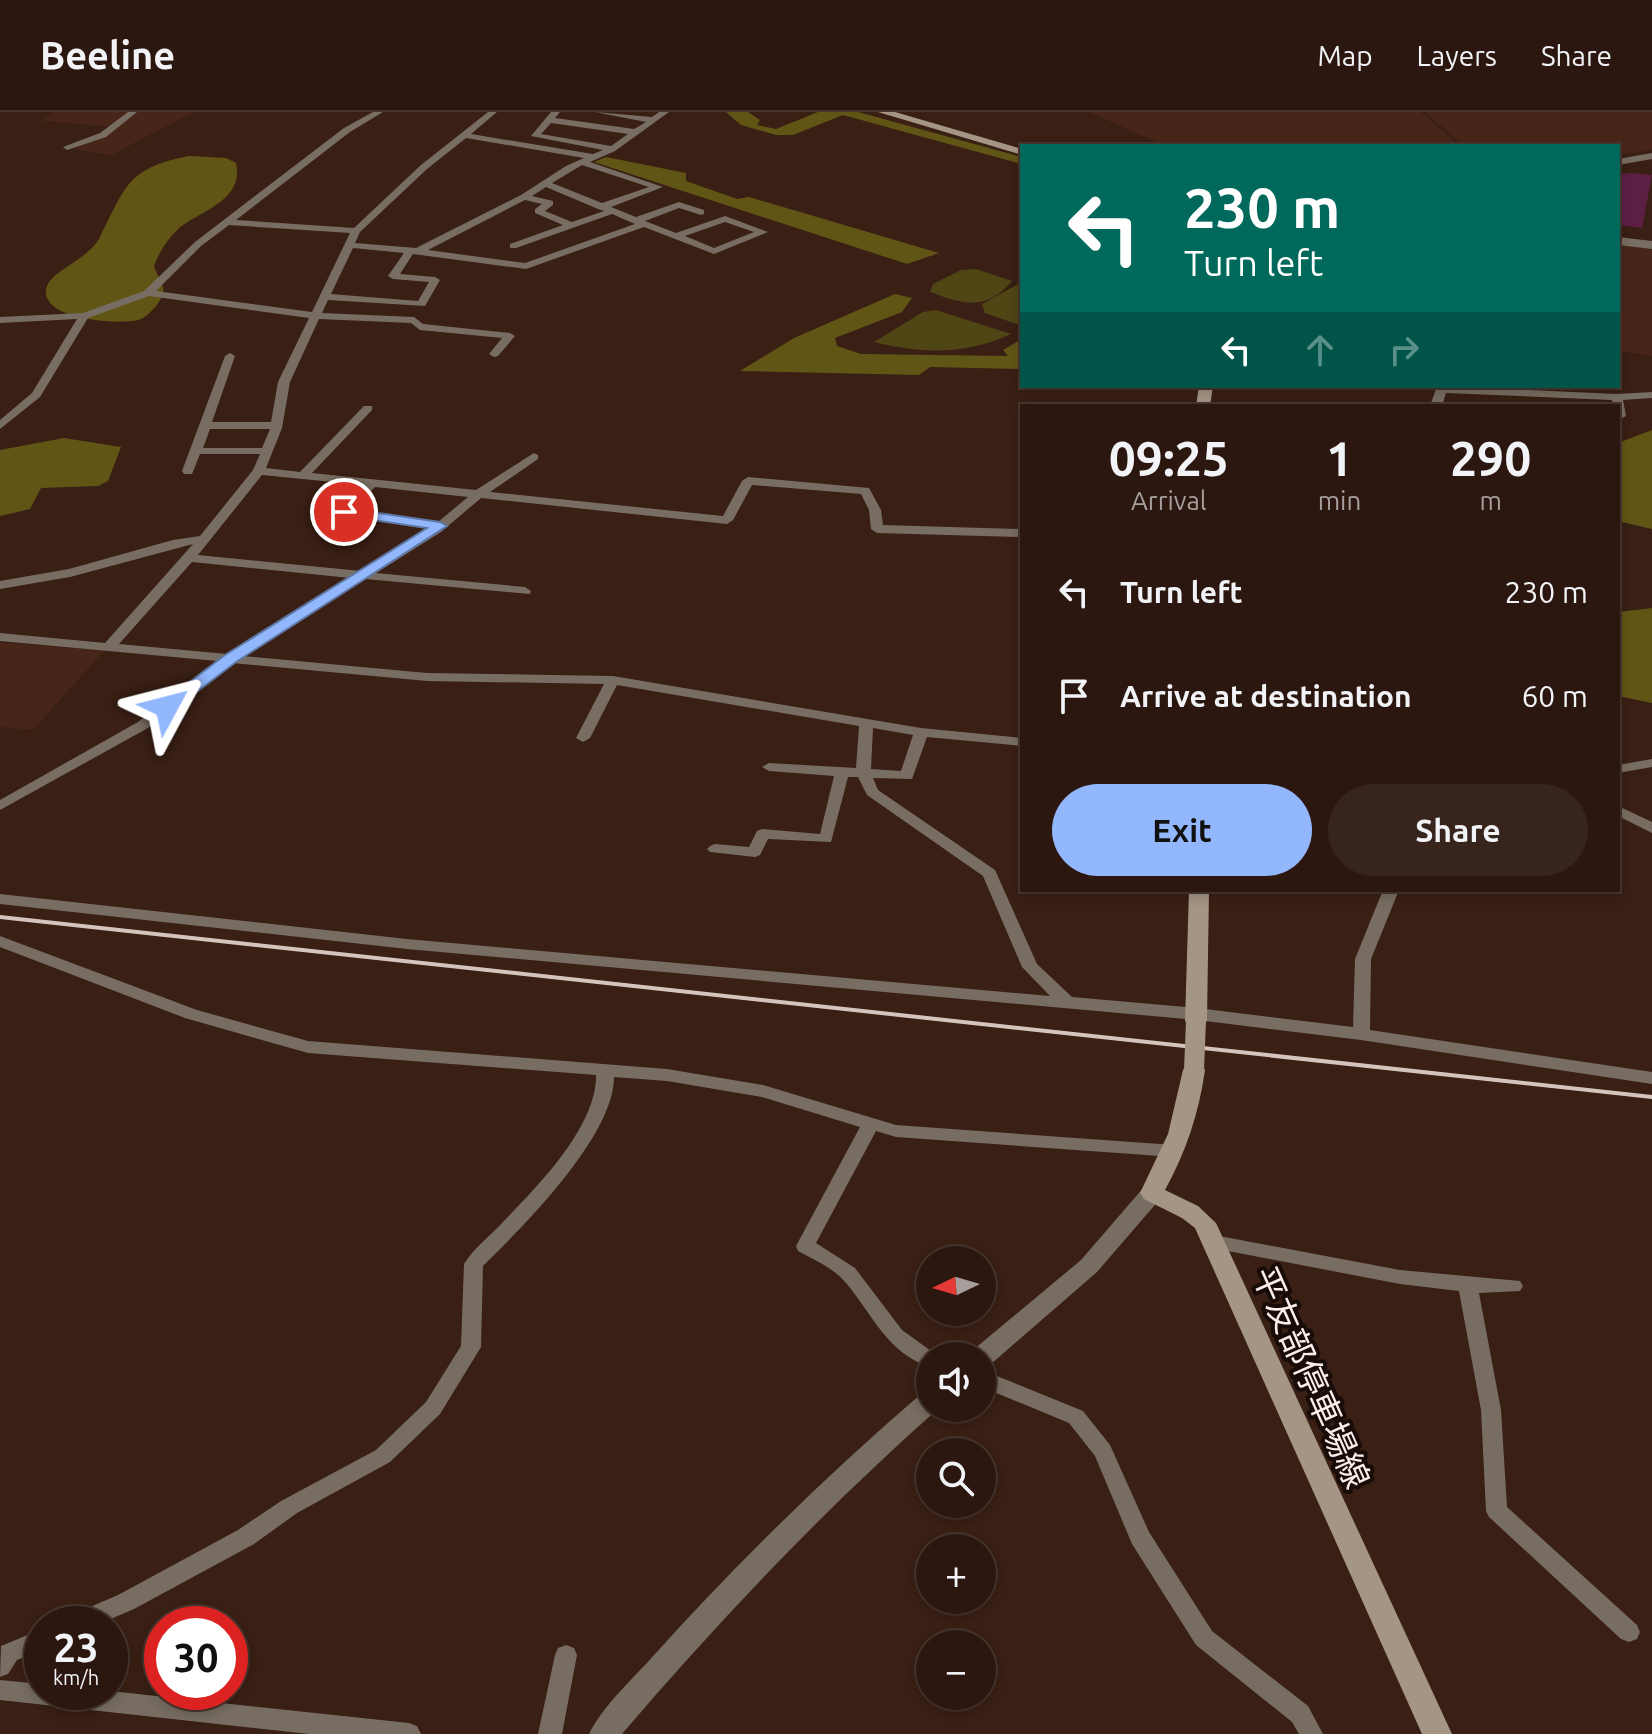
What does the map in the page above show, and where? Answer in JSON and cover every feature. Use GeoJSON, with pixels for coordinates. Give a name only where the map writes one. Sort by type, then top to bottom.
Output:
{"type":"FeatureCollection","features":[{"type":"Feature","properties":{"kind":"main road"},"geometry":{"type":"LineString","coordinates":[[883,112],[1020,151]]}},
{"type":"Feature","properties":{"kind":"main road"},"geometry":{"type":"LineString","coordinates":[[1152,1193],[1174,1151],[1190,1101],[1194,1070],[1199,892]]}},
{"type":"Feature","properties":{"kind":"main road","name":"平友部停車場線"},"geometry":{"type":"LineString","coordinates":[[1152,1193],[1190,1212],[1204,1223],[1437,1734]]}},
{"type":"Feature","properties":{"kind":"street"},"geometry":{"type":"LineString","coordinates":[[67,147],[103,135],[133,112]]}},
{"type":"Feature","properties":{"kind":"street"},"geometry":{"type":"LineString","coordinates":[[0,320],[84,316],[148,293],[181,259],[227,222],[347,130],[379,112]]}},
{"type":"Feature","properties":{"kind":"street"},"geometry":{"type":"LineString","coordinates":[[109,647],[189,558],[259,471],[276,425],[284,382],[356,231],[462,135],[493,112]]}},
{"type":"Feature","properties":{"kind":"street"},"geometry":{"type":"LineString","coordinates":[[588,125],[599,112],[653,120]]}},
{"type":"Feature","properties":{"kind":"street"},"geometry":{"type":"LineString","coordinates":[[325,297],[421,304],[435,280],[393,276],[414,251],[524,197],[581,162],[612,149],[665,112]]}},
{"type":"Feature","properties":{"kind":"street"},"geometry":{"type":"LineString","coordinates":[[612,149],[535,136],[552,116],[635,132]]}},
{"type":"Feature","properties":{"kind":"street"},"geometry":{"type":"LineString","coordinates":[[462,135],[594,157]]}},
{"type":"Feature","properties":{"kind":"street"},"geometry":{"type":"LineString","coordinates":[[1620,162],[1652,156]]}},
{"type":"Feature","properties":{"kind":"street"},"geometry":{"type":"LineString","coordinates":[[513,246],[571,225],[658,187],[581,162]]}},
{"type":"Feature","properties":{"kind":"street"},"geometry":{"type":"LineString","coordinates":[[545,183],[606,209],[714,251],[763,232],[725,219],[676,236]]}},
{"type":"Feature","properties":{"kind":"street"},"geometry":{"type":"LineString","coordinates":[[524,197],[550,203],[538,211],[571,225]]}},
{"type":"Feature","properties":{"kind":"street"},"geometry":{"type":"LineString","coordinates":[[348,245],[526,266],[679,205],[701,212]]}},
{"type":"Feature","properties":{"kind":"street"},"geometry":{"type":"LineString","coordinates":[[227,222],[356,231]]}},
{"type":"Feature","properties":{"kind":"street"},"geometry":{"type":"LineString","coordinates":[[1620,241],[1652,245]]}},
{"type":"Feature","properties":{"kind":"street"},"geometry":{"type":"LineString","coordinates":[[148,293],[317,316],[414,320],[420,327],[510,336],[494,354]]}},
{"type":"Feature","properties":{"kind":"street"},"geometry":{"type":"LineString","coordinates":[[0,426],[36,395],[84,316]]}},
{"type":"Feature","properties":{"kind":"street"},"geometry":{"type":"LineString","coordinates":[[188,471],[230,356]]}},
{"type":"Feature","properties":{"kind":"street"},"geometry":{"type":"LineString","coordinates":[[1460,388],[1617,397],[1652,395]]}},
{"type":"Feature","properties":{"kind":"street"},"geometry":{"type":"LineString","coordinates":[[1617,397],[1618,404]]}},
{"type":"Feature","properties":{"kind":"street"},"geometry":{"type":"LineString","coordinates":[[303,476],[368,408]]}},
{"type":"Feature","properties":{"kind":"street"},"geometry":{"type":"LineString","coordinates":[[206,426],[276,425]]}},
{"type":"Feature","properties":{"kind":"street"},"geometry":{"type":"LineString","coordinates":[[196,451],[267,451]]}},
{"type":"Feature","properties":{"kind":"street"},"geometry":{"type":"LineString","coordinates":[[0,806],[143,725],[230,658],[440,526],[481,492],[534,457]]}},
{"type":"Feature","properties":{"kind":"street"},"geometry":{"type":"LineString","coordinates":[[259,471],[727,520],[748,481],[865,491],[875,510],[877,529],[1020,533]]}},
{"type":"Feature","properties":{"kind":"street"},"geometry":{"type":"LineString","coordinates":[[329,528],[371,484]]}},
{"type":"Feature","properties":{"kind":"street"},"geometry":{"type":"LineString","coordinates":[[344,512],[440,526]]}},
{"type":"Feature","properties":{"kind":"street"},"geometry":{"type":"LineString","coordinates":[[0,585],[70,573],[177,543],[205,539]]}},
{"type":"Feature","properties":{"kind":"street"},"geometry":{"type":"LineString","coordinates":[[189,558],[356,577],[525,591]]}},
{"type":"Feature","properties":{"kind":"street"},"geometry":{"type":"LineString","coordinates":[[0,637],[427,677],[613,680],[921,732],[1020,742]]}},
{"type":"Feature","properties":{"kind":"street"},"geometry":{"type":"LineString","coordinates":[[583,738],[613,680]]}},
{"type":"Feature","properties":{"kind":"street"},"geometry":{"type":"LineString","coordinates":[[866,723],[863,773],[872,792],[990,873],[1030,967],[1065,1000]]}},
{"type":"Feature","properties":{"kind":"street"},"geometry":{"type":"LineString","coordinates":[[769,767],[907,776],[921,732]]}},
{"type":"Feature","properties":{"kind":"street"},"geometry":{"type":"LineString","coordinates":[[1620,769],[1652,763]]}},
{"type":"Feature","properties":{"kind":"street"},"geometry":{"type":"LineString","coordinates":[[715,849],[755,852],[762,834],[826,839],[842,771]]}},
{"type":"Feature","properties":{"kind":"street"},"geometry":{"type":"LineString","coordinates":[[1620,811],[1652,828]]}},
{"type":"Feature","properties":{"kind":"street"},"geometry":{"type":"LineString","coordinates":[[1361,1034],[1363,959],[1390,892]]}},
{"type":"Feature","properties":{"kind":"street"},"geometry":{"type":"LineString","coordinates":[[0,899],[407,944],[1065,1000],[1196,1018],[1361,1034],[1652,1078]]}},
{"type":"Feature","properties":{"kind":"street"},"geometry":{"type":"LineString","coordinates":[[0,941],[128,992],[267,1039],[308,1047],[667,1075],[763,1091],[896,1131],[1174,1151]]}},
{"type":"Feature","properties":{"kind":"street"},"geometry":{"type":"LineString","coordinates":[[117,1606],[246,1537],[289,1507],[383,1456],[433,1408],[471,1347],[474,1264],[516,1222],[583,1135],[604,1095],[605,1071]]}},
{"type":"Feature","properties":{"kind":"street"},"geometry":{"type":"LineString","coordinates":[[870,1125],[805,1246],[851,1275],[871,1306],[916,1354]]}},
{"type":"Feature","properties":{"kind":"street"},"geometry":{"type":"LineString","coordinates":[[996,1345],[1089,1266],[1152,1193]]}},
{"type":"Feature","properties":{"kind":"street"},"geometry":{"type":"LineString","coordinates":[[1214,1242],[1378,1275],[1468,1287],[1513,1286]]}},
{"type":"Feature","properties":{"kind":"street"},"geometry":{"type":"LineString","coordinates":[[1468,1287],[1491,1410],[1497,1511],[1629,1632]]}},
{"type":"Feature","properties":{"kind":"street"},"geometry":{"type":"LineString","coordinates":[[996,1384],[1076,1417],[1103,1451],[1140,1537],[1204,1638],[1300,1714],[1311,1734]]}},
{"type":"Feature","properties":{"kind":"street"},"geometry":{"type":"LineString","coordinates":[[604,1734],[752,1566],[858,1463],[916,1413]]}},
{"type":"Feature","properties":{"kind":"street"},"geometry":{"type":"LineString","coordinates":[[0,1667],[9,1653],[24,1647]]}},
{"type":"Feature","properties":{"kind":"street"},"geometry":{"type":"LineString","coordinates":[[550,1734],[566,1655]]}},
{"type":"Feature","properties":{"kind":"street"},"geometry":{"type":"LineString","coordinates":[[0,1690],[409,1734]]}},
{"type":"Feature","properties":{"kind":"shaded area"},"geometry":{"type":"Polygon","coordinates":[[[54,112],[194,112],[111,155],[70,148],[114,127],[43,121],[54,112]]]}},
{"type":"Feature","properties":{"kind":"shaded area"},"geometry":{"type":"Polygon","coordinates":[[[726,112],[748,112],[760,120],[757,125],[776,129],[818,112],[858,112],[1020,156],[1020,163],[843,115],[793,135],[776,135],[741,125],[726,112]]]}},
{"type":"Feature","properties":{"kind":"shaded area"},"geometry":{"type":"Polygon","coordinates":[[[1089,112],[1421,112],[1458,144],[1161,144],[1089,112]]]}},
{"type":"Feature","properties":{"kind":"shaded area"},"geometry":{"type":"Polygon","coordinates":[[[1425,112],[1652,112],[1652,150],[1620,155],[1620,144],[1462,144],[1425,112]]]}},
{"type":"Feature","properties":{"kind":"shaded area"},"geometry":{"type":"Polygon","coordinates":[[[189,156],[226,158],[236,163],[237,175],[229,194],[183,225],[162,249],[154,266],[163,290],[162,297],[149,314],[141,319],[114,322],[81,318],[53,306],[47,297],[47,286],[56,275],[95,245],[131,182],[153,167],[189,156]]]}},
{"type":"Feature","properties":{"kind":"shaded area"},"geometry":{"type":"Polygon","coordinates":[[[606,157],[686,173],[686,181],[737,199],[749,197],[939,253],[907,264],[594,162],[606,157]]]}},
{"type":"Feature","properties":{"kind":"shaded area"},"geometry":{"type":"Polygon","coordinates":[[[1620,174],[1652,175],[1642,228],[1620,225],[1620,174]]]}},
{"type":"Feature","properties":{"kind":"shaded area"},"geometry":{"type":"Polygon","coordinates":[[[1620,244],[1652,248],[1652,356],[1620,351],[1620,244]]]}},
{"type":"Feature","properties":{"kind":"shaded area"},"geometry":{"type":"Polygon","coordinates":[[[976,269],[1012,281],[993,297],[973,303],[930,292],[933,284],[961,270],[976,269]]]}},
{"type":"Feature","properties":{"kind":"shaded area"},"geometry":{"type":"Polygon","coordinates":[[[1020,283],[1020,325],[985,313],[982,304],[1020,283]]]}},
{"type":"Feature","properties":{"kind":"shaded area"},"geometry":{"type":"Polygon","coordinates":[[[895,294],[912,298],[902,312],[835,338],[837,346],[861,354],[1008,356],[1003,350],[1020,340],[1020,369],[930,367],[919,375],[740,371],[794,338],[895,294]]]}},
{"type":"Feature","properties":{"kind":"shaded area"},"geometry":{"type":"Polygon","coordinates":[[[936,310],[1011,334],[978,346],[944,350],[909,349],[874,342],[923,312],[936,310]]]}},
{"type":"Feature","properties":{"kind":"shaded area"},"geometry":{"type":"Polygon","coordinates":[[[1652,430],[1652,529],[1620,521],[1620,442],[1652,430]]]}},
{"type":"Feature","properties":{"kind":"shaded area"},"geometry":{"type":"Polygon","coordinates":[[[64,438],[121,447],[108,481],[98,486],[41,488],[30,509],[0,516],[0,450],[64,438]]]}},
{"type":"Feature","properties":{"kind":"shaded area"},"geometry":{"type":"Polygon","coordinates":[[[1652,608],[1652,703],[1620,696],[1620,612],[1652,608]]]}},
{"type":"Feature","properties":{"kind":"shaded area"},"geometry":{"type":"Polygon","coordinates":[[[0,643],[105,650],[33,730],[0,727],[0,643]]]}},
{"type":"Feature","properties":{"kind":"railway"},"geometry":{"type":"LineString","coordinates":[[0,917],[1652,1097]]}},
{"type":"Feature","properties":{"kind":"route"},"geometry":{"type":"LineString","coordinates":[[167,707],[230,658],[440,526],[344,512]]}}]}
